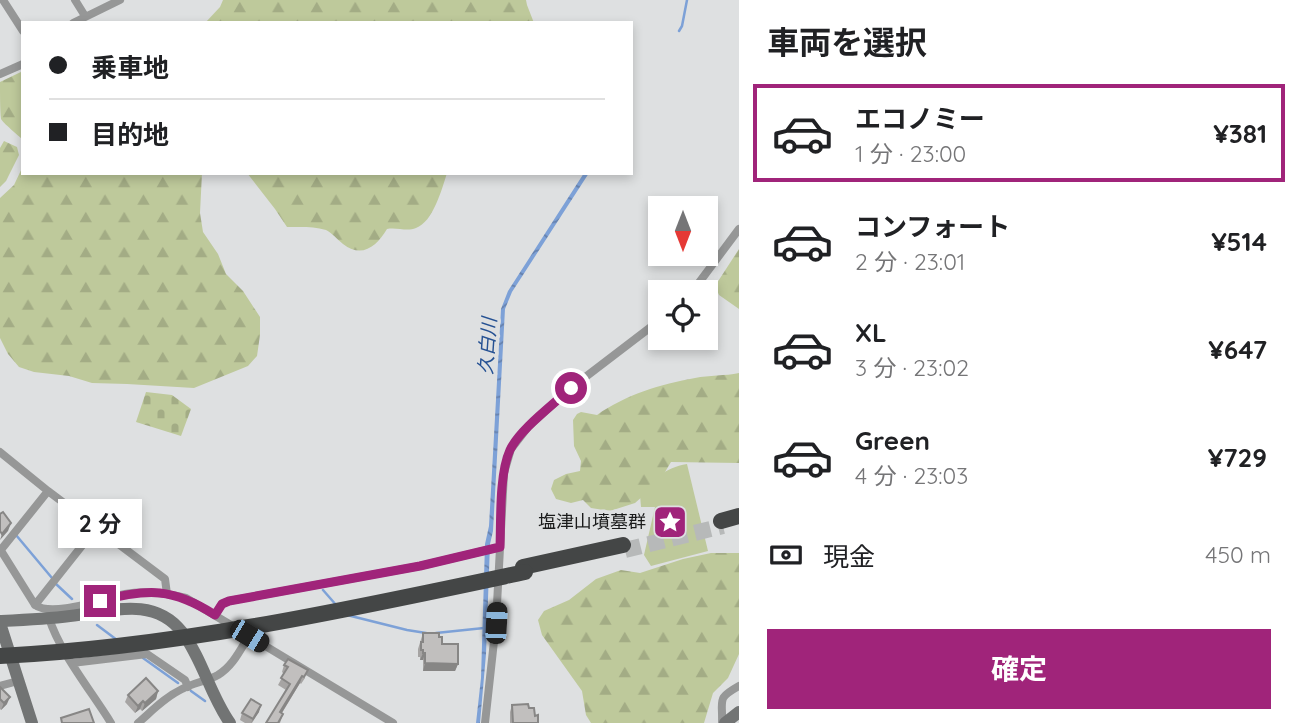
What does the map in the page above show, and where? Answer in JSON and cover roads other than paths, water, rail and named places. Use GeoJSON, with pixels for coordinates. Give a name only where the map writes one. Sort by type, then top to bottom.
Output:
{"type":"FeatureCollection","features":[{"type":"Feature","properties":{"kind":"highway"},"geometry":{"type":"LineString","coordinates":[[0,654],[129,646],[231,631],[408,597],[624,547]]}},
{"type":"Feature","properties":{"kind":"street"},"geometry":{"type":"LineString","coordinates":[[3,0],[21,28]]}},
{"type":"Feature","properties":{"kind":"street"},"geometry":{"type":"LineString","coordinates":[[75,0],[85,16]]}},
{"type":"Feature","properties":{"kind":"street"},"geometry":{"type":"LineString","coordinates":[[76,21],[120,0]]}},
{"type":"Feature","properties":{"kind":"street"},"geometry":{"type":"LineString","coordinates":[[0,75],[21,65]]}},
{"type":"Feature","properties":{"kind":"street"},"geometry":{"type":"LineString","coordinates":[[701,280],[739,229]]}},
{"type":"Feature","properties":{"kind":"street"},"geometry":{"type":"LineString","coordinates":[[485,723],[496,623],[504,472],[511,449],[528,426],[571,388],[648,329]]}},
{"type":"Feature","properties":{"kind":"street"},"geometry":{"type":"LineString","coordinates":[[0,452],[165,579],[167,594]]}},
{"type":"Feature","properties":{"kind":"street"},"geometry":{"type":"LineString","coordinates":[[48,491],[0,550],[34,605],[47,610],[74,607],[127,594],[167,594],[186,598],[393,723]]}},
{"type":"Feature","properties":{"kind":"street"},"geometry":{"type":"LineString","coordinates":[[34,605],[96,528]]}},
{"type":"Feature","properties":{"kind":"street"},"geometry":{"type":"LineString","coordinates":[[215,615],[222,604],[229,601],[420,566],[500,547]]}},
{"type":"Feature","properties":{"kind":"street"},"geometry":{"type":"LineString","coordinates":[[32,723],[0,622],[75,616],[120,608],[148,611],[163,616],[181,631],[199,659],[219,706],[230,723]]}},
{"type":"Feature","properties":{"kind":"street"},"geometry":{"type":"LineString","coordinates":[[49,618],[53,631],[111,723]]}},
{"type":"Feature","properties":{"kind":"street"},"geometry":{"type":"LineString","coordinates":[[138,723],[180,689],[217,675],[234,660],[249,636]]}},
{"type":"Feature","properties":{"kind":"street"},"geometry":{"type":"LineString","coordinates":[[72,663],[147,654],[185,681],[188,687]]}},
{"type":"Feature","properties":{"kind":"street"},"geometry":{"type":"LineString","coordinates":[[0,686],[19,681]]}},
{"type":"Feature","properties":{"kind":"street"},"geometry":{"type":"LineString","coordinates":[[723,723],[722,698],[739,686]]}},
{"type":"Feature","properties":{"kind":"street"},"geometry":{"type":"LineString","coordinates":[[723,723],[739,712]]}},
{"type":"Feature","properties":{"kind":"water"},"geometry":{"type":"Polygon","coordinates":[[[583,175],[588,175],[512,292],[505,309],[486,654],[480,723],[476,723],[481,678],[485,544],[489,526],[501,309],[508,291],[583,175]]]}},
{"type":"Feature","properties":{"kind":"waterway","name":"久白川"},"geometry":{"type":"LineString","coordinates":[[679,31],[687,0]]}},
{"type":"Feature","properties":{"kind":"waterway"},"geometry":{"type":"LineString","coordinates":[[16,535],[52,578]]}},
{"type":"Feature","properties":{"kind":"waterway"},"geometry":{"type":"LineString","coordinates":[[56,584],[72,599]]}},
{"type":"Feature","properties":{"kind":"waterway"},"geometry":{"type":"LineString","coordinates":[[323,590],[337,606]]}},
{"type":"Feature","properties":{"kind":"waterway"},"geometry":{"type":"LineString","coordinates":[[347,615],[426,633]]}},
{"type":"Feature","properties":{"kind":"waterway"},"geometry":{"type":"LineString","coordinates":[[97,625],[117,640]]}},
{"type":"Feature","properties":{"kind":"waterway"},"geometry":{"type":"LineString","coordinates":[[436,633],[484,628]]}},
{"type":"Feature","properties":{"kind":"waterway"},"geometry":{"type":"LineString","coordinates":[[143,658],[178,683]]}},
{"type":"Feature","properties":{"kind":"waterway"},"geometry":{"type":"LineString","coordinates":[[191,691],[205,701]]}},
{"type":"Feature","properties":{"kind":"tunnel"},"geometry":{"type":"LineString","coordinates":[[625,550],[723,526]]}},
{"type":"Feature","properties":{"kind":"place","name":"塩津山墳墓群"},"geometry":{"type":"Point","coordinates":[670,522]}}]}
